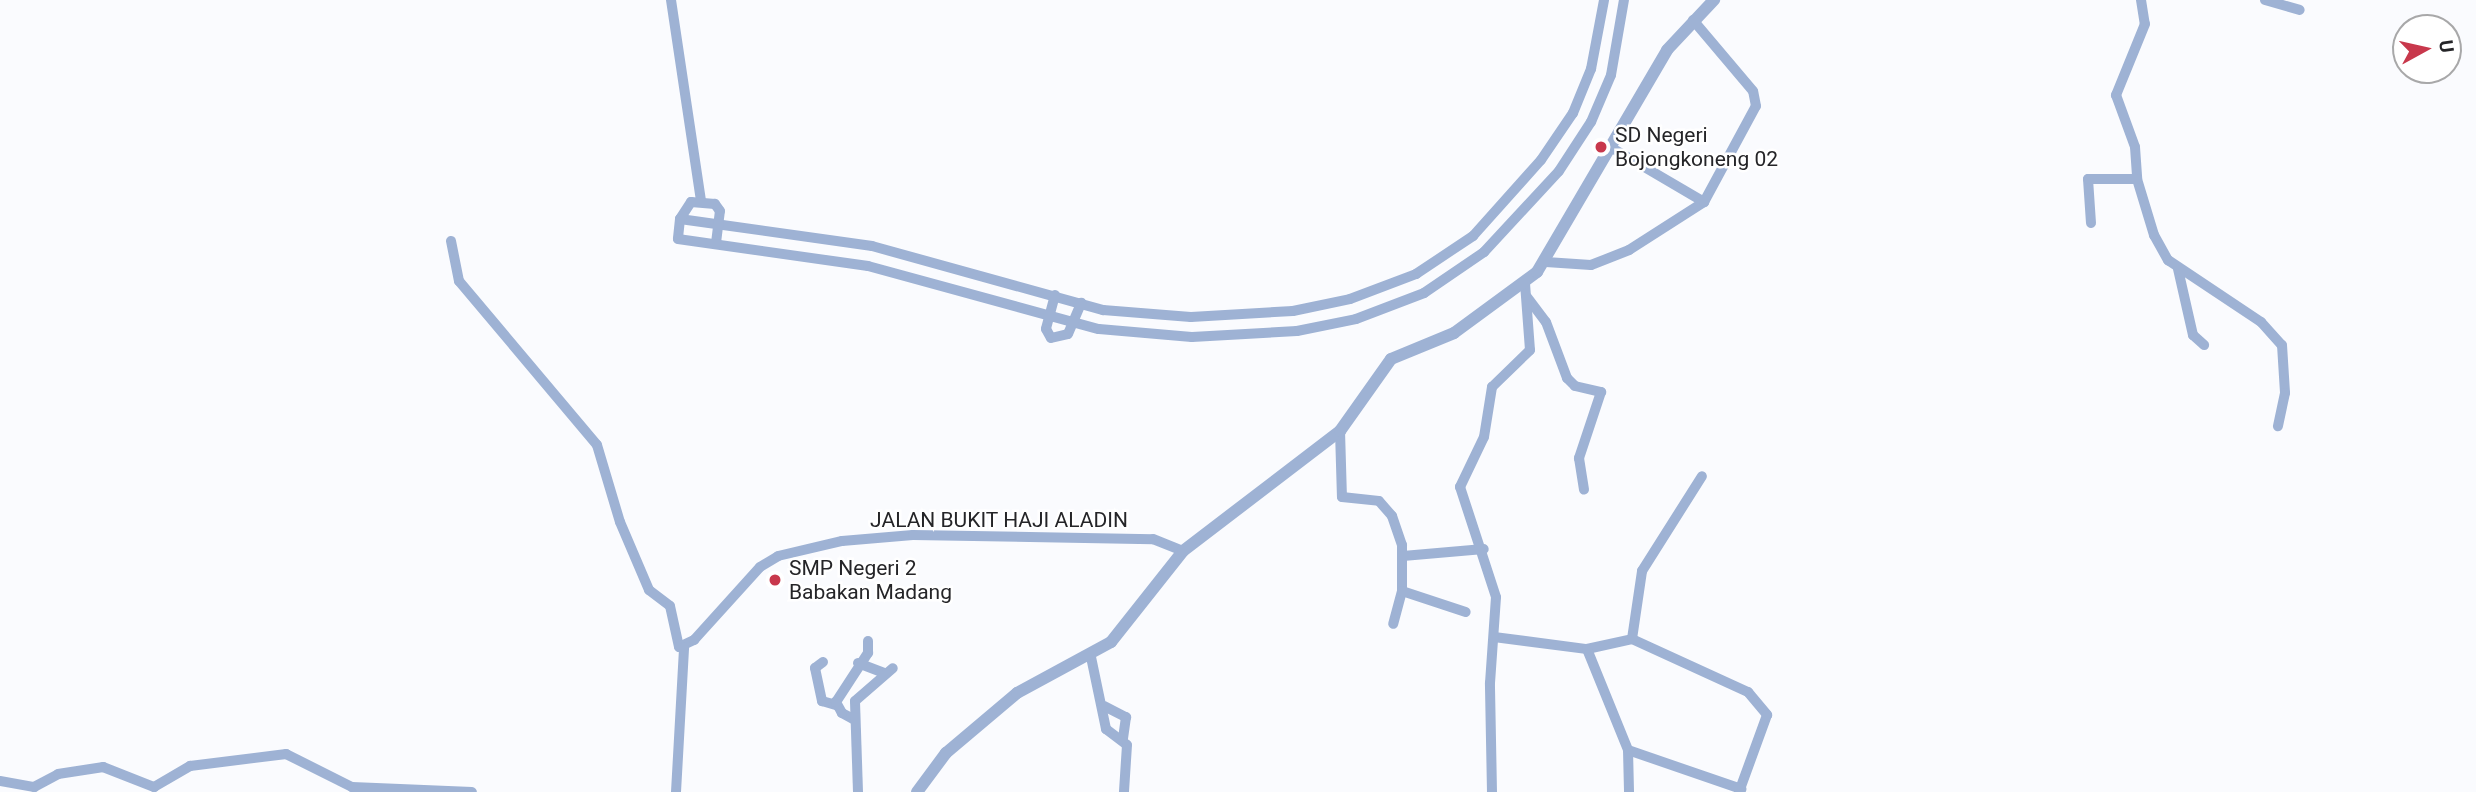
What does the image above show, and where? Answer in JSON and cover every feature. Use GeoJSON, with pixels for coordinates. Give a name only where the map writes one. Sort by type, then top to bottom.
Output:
{"type":"FeatureCollection","features":[{"type":"Feature","properties":{"kind":"street"},"geometry":{"type":"LineString","coordinates":[[671,0],[701,200]]}},
{"type":"Feature","properties":{"kind":"street"},"geometry":{"type":"LineString","coordinates":[[680,219],[720,222],[872,246],[1081,303],[1191,317],[1293,312],[1350,299],[1416,274],[1473,236],[1547,150],[1573,113],[1591,69],[1604,0]]}},
{"type":"Feature","properties":{"kind":"street"},"geometry":{"type":"LineString","coordinates":[[716,243],[720,222],[715,204],[701,200],[691,202],[680,219],[678,239],[868,266],[1075,321],[1144,335],[1262,334],[1356,319],[1424,293],[1484,252],[1559,171],[1591,122],[1611,75],[1624,0]]}},
{"type":"Feature","properties":{"kind":"street"},"geometry":{"type":"LineString","coordinates":[[917,792],[946,752],[1017,693],[1091,657],[1120,633],[1183,551],[1339,431],[1391,359],[1454,333],[1526,291],[1546,262],[1667,50],[1713,0]]}},
{"type":"Feature","properties":{"kind":"street"},"geometry":{"type":"LineString","coordinates":[[2141,0],[2145,24],[2116,95],[2135,147],[2137,179],[2158,248],[2178,269],[2261,322],[2282,345],[2286,393],[2278,426]]}},
{"type":"Feature","properties":{"kind":"street"},"geometry":{"type":"LineString","coordinates":[[2264,0],[2300,10]]}},
{"type":"Feature","properties":{"kind":"street"},"geometry":{"type":"LineString","coordinates":[[1546,262],[1591,265],[1629,250],[1703,202],[1756,106],[1753,91],[1693,20]]}},
{"type":"Feature","properties":{"kind":"street"},"geometry":{"type":"LineString","coordinates":[[1612,148],[1703,202]]}},
{"type":"Feature","properties":{"kind":"street"},"geometry":{"type":"LineString","coordinates":[[2091,223],[2088,179],[2137,179]]}},
{"type":"Feature","properties":{"kind":"street"},"geometry":{"type":"LineString","coordinates":[[451,241],[459,281],[597,445],[649,590],[670,607],[675,642],[684,648],[681,661],[676,792]]}},
{"type":"Feature","properties":{"kind":"street"},"geometry":{"type":"LineString","coordinates":[[2178,269],[2193,335],[2204,345]]}},
{"type":"Feature","properties":{"kind":"street"},"geometry":{"type":"LineString","coordinates":[[1526,291],[1546,322],[1570,383],[1601,392],[1579,458],[1584,490]]}},
{"type":"Feature","properties":{"kind":"street"},"geometry":{"type":"LineString","coordinates":[[1492,792],[1496,597],[1483,549],[1460,487],[1484,437],[1492,387],[1530,350],[1526,291]]}},
{"type":"Feature","properties":{"kind":"street"},"geometry":{"type":"LineString","coordinates":[[1055,295],[1046,329],[1051,338],[1061,339],[1075,321],[1081,303]]}},
{"type":"Feature","properties":{"kind":"street"},"geometry":{"type":"LineString","coordinates":[[1339,431],[1342,497],[1375,499],[1388,509],[1403,556],[1402,591],[1392,624]]}},
{"type":"Feature","properties":{"kind":"street"},"geometry":{"type":"LineString","coordinates":[[1632,639],[1642,571],[1702,476]]}},
{"type":"Feature","properties":{"kind":"street","name":"JALAN BUKIT HAJI ALADIN"},"geometry":{"type":"LineString","coordinates":[[684,648],[760,567],[778,556],[842,541],[913,536],[1153,539],[1183,551]]}},
{"type":"Feature","properties":{"kind":"street"},"geometry":{"type":"LineString","coordinates":[[1403,556],[1483,549]]}},
{"type":"Feature","properties":{"kind":"street"},"geometry":{"type":"LineString","coordinates":[[1402,591],[1466,612]]}},
{"type":"Feature","properties":{"kind":"street"},"geometry":{"type":"LineString","coordinates":[[1494,637],[1587,649],[1632,639],[1758,699],[1767,715],[1740,790],[1628,750]]}},
{"type":"Feature","properties":{"kind":"street"},"geometry":{"type":"LineString","coordinates":[[836,705],[858,663],[870,649],[868,641]]}},
{"type":"Feature","properties":{"kind":"street"},"geometry":{"type":"LineString","coordinates":[[1587,649],[1628,750],[1629,792]]}},
{"type":"Feature","properties":{"kind":"street"},"geometry":{"type":"LineString","coordinates":[[1091,657],[1108,732],[1124,739]]}},
{"type":"Feature","properties":{"kind":"street"},"geometry":{"type":"LineString","coordinates":[[823,662],[815,666],[822,701],[836,705],[855,720]]}},
{"type":"Feature","properties":{"kind":"street"},"geometry":{"type":"LineString","coordinates":[[858,663],[889,670],[857,696],[855,720],[858,792]]}},
{"type":"Feature","properties":{"kind":"street"},"geometry":{"type":"LineString","coordinates":[[1104,706],[1126,717],[1124,739],[1129,764],[1124,792]]}},
{"type":"Feature","properties":{"kind":"street"},"geometry":{"type":"LineString","coordinates":[[0,781],[34,787],[58,774],[103,767],[154,787],[190,766],[286,754],[352,787],[472,792]]}},
{"type":"Feature","properties":{"kind":"place","name":"SD Negeri Bojongkoneng 02"},"geometry":{"type":"Point","coordinates":[1601,147]}},
{"type":"Feature","properties":{"kind":"place","name":"SMP Negeri 2 Babakan Madang"},"geometry":{"type":"Point","coordinates":[775,580]}}]}
